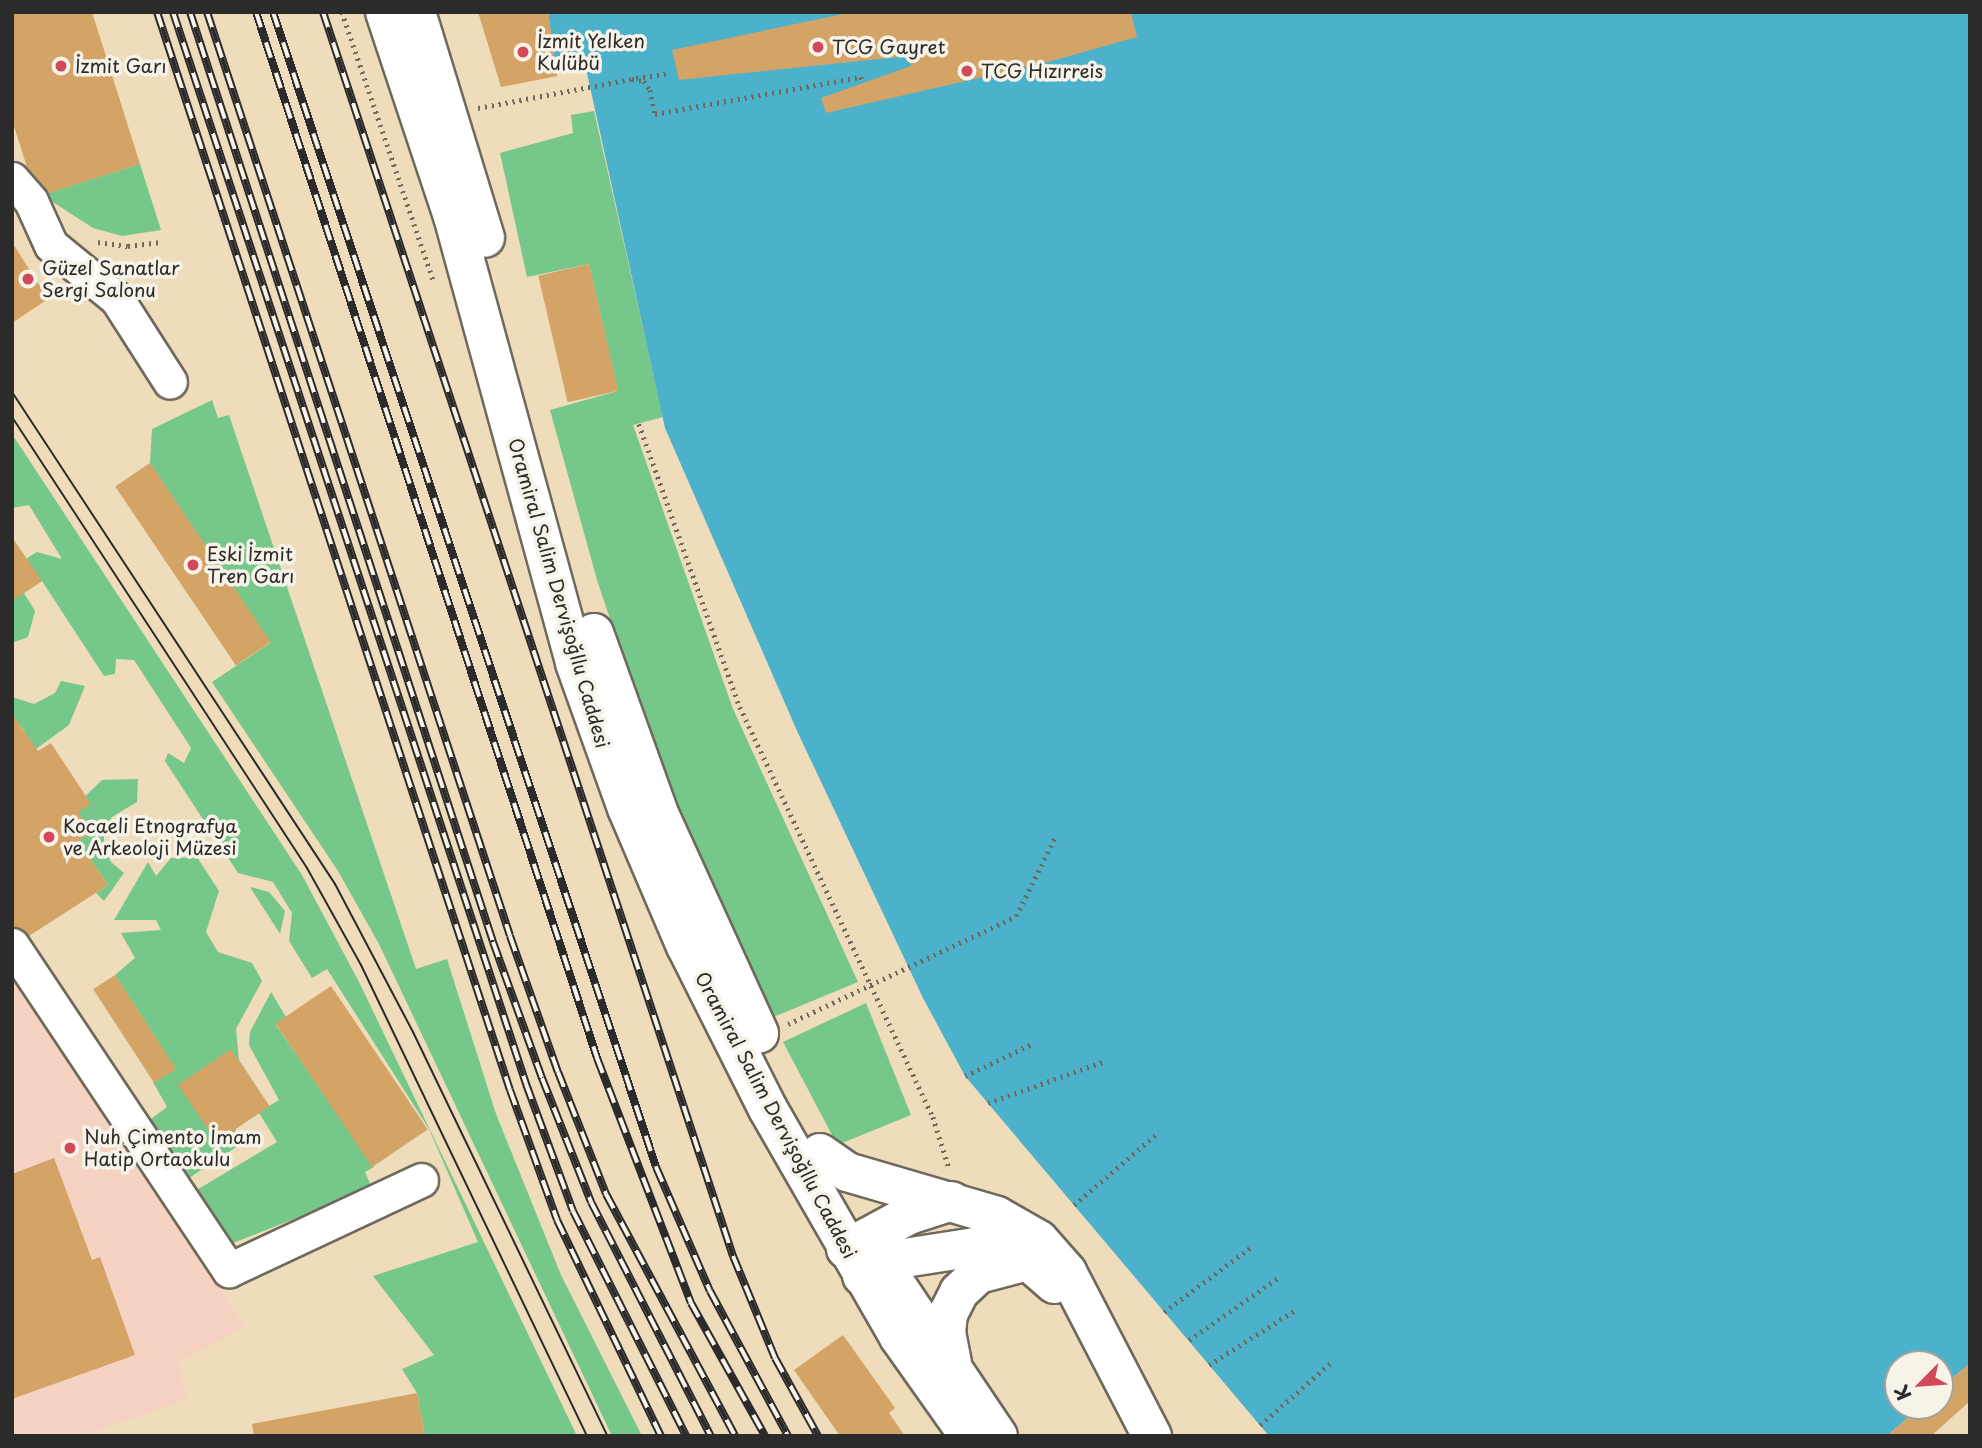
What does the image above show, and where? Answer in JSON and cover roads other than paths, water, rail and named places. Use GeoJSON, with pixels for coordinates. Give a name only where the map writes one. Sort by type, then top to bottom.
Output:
{"type":"FeatureCollection","features":[{"type":"Feature","properties":{"kind":"main road","name":"Oramiral Salim Dervişoğllu Caddesi"},"geometry":{"type":"LineString","coordinates":[[386,12],[453,216],[558,602],[601,744],[686,946],[768,1109],[864,1257],[969,1436]]}},
{"type":"Feature","properties":{"kind":"main road","name":"Oramiral Salim Dervişoğllu Caddesi"},"geometry":{"type":"LineString","coordinates":[[416,12],[448,114],[607,674],[688,883],[820,1153],[864,1257]]}},
{"type":"Feature","properties":{"kind":"main road"},"geometry":{"type":"LineString","coordinates":[[820,1153],[858,1176],[951,1189],[1020,1226],[1039,1240],[1067,1272],[1152,1436]]}},
{"type":"Feature","properties":{"kind":"main road"},"geometry":{"type":"LineString","coordinates":[[864,1257],[909,1215],[951,1189]]}},
{"type":"Feature","properties":{"kind":"main road"},"geometry":{"type":"LineString","coordinates":[[864,1257],[909,1256],[975,1247],[1028,1261],[1047,1274],[1112,1359]]}},
{"type":"Feature","properties":{"kind":"main road"},"geometry":{"type":"LineString","coordinates":[[864,1257],[952,1365],[998,1436]]}},
{"type":"Feature","properties":{"kind":"main road"},"geometry":{"type":"LineString","coordinates":[[952,1365],[946,1333],[948,1314],[959,1292],[978,1275],[1028,1261]]}},
{"type":"Feature","properties":{"kind":"lane"},"geometry":{"type":"LineString","coordinates":[[12,179],[31,201],[51,245],[117,299],[170,382]]}},
{"type":"Feature","properties":{"kind":"lane"},"geometry":{"type":"LineString","coordinates":[[12,945],[229,1270],[421,1180]]}},
{"type":"Feature","properties":{"kind":"water"},"geometry":{"type":"Polygon","coordinates":[[[548,12],[1970,12],[1970,1436],[1269,1436],[965,1076],[923,998],[798,733],[665,428],[585,64],[556,70],[548,12]]]}},
{"type":"Feature","properties":{"kind":"tram line"},"geometry":{"type":"LineString","coordinates":[[12,392],[335,884],[413,1032],[607,1436]]}},
{"type":"Feature","properties":{"kind":"tram line"},"geometry":{"type":"LineString","coordinates":[[12,417],[307,868],[361,965],[587,1436]]}},
{"type":"Feature","properties":{"kind":"railway"},"geometry":{"type":"LineString","coordinates":[[157,12],[510,1090],[557,1220],[661,1436]]}},
{"type":"Feature","properties":{"kind":"railway"},"geometry":{"type":"LineString","coordinates":[[173,12],[526,1084],[573,1211],[686,1436]]}},
{"type":"Feature","properties":{"kind":"railway"},"geometry":{"type":"LineString","coordinates":[[190,12],[493,942],[542,1078],[591,1202],[711,1436]]}},
{"type":"Feature","properties":{"kind":"railway"},"geometry":{"type":"LineString","coordinates":[[207,12],[510,936],[558,1072],[606,1194],[735,1436]]}},
{"type":"Feature","properties":{"kind":"railway"},"geometry":{"type":"LineString","coordinates":[[256,12],[597,1058],[691,1303],[765,1436]]}},
{"type":"Feature","properties":{"kind":"railway"},"geometry":{"type":"LineString","coordinates":[[273,12],[656,1167],[710,1291],[788,1436]]}},
{"type":"Feature","properties":{"kind":"railway"},"geometry":{"type":"LineString","coordinates":[[323,12],[733,1256],[775,1358],[818,1436]]}},
{"type":"Feature","properties":{"kind":"place","name":"TCG Gayret"},"geometry":{"type":"Point","coordinates":[818,47]}},
{"type":"Feature","properties":{"kind":"place","name":"İzmit Yelken Kulübü"},"geometry":{"type":"Point","coordinates":[523,52]}},
{"type":"Feature","properties":{"kind":"place","name":"İzmit Garı"},"geometry":{"type":"Point","coordinates":[61,66]}},
{"type":"Feature","properties":{"kind":"place","name":"TCG Hızırreis"},"geometry":{"type":"Point","coordinates":[967,71]}},
{"type":"Feature","properties":{"kind":"place","name":"Güzel Sanatlar Sergi Salonu"},"geometry":{"type":"Point","coordinates":[28,279]}},
{"type":"Feature","properties":{"kind":"place","name":"Eski İzmit Tren Garı"},"geometry":{"type":"Point","coordinates":[193,565]}},
{"type":"Feature","properties":{"kind":"place","name":"Kocaeli Etnografya ve Arkeoloji Müzesi"},"geometry":{"type":"Point","coordinates":[49,837]}},
{"type":"Feature","properties":{"kind":"place","name":"Nuh Çimento İmam Hatip Ortaokulu"},"geometry":{"type":"Point","coordinates":[70,1148]}}]}
